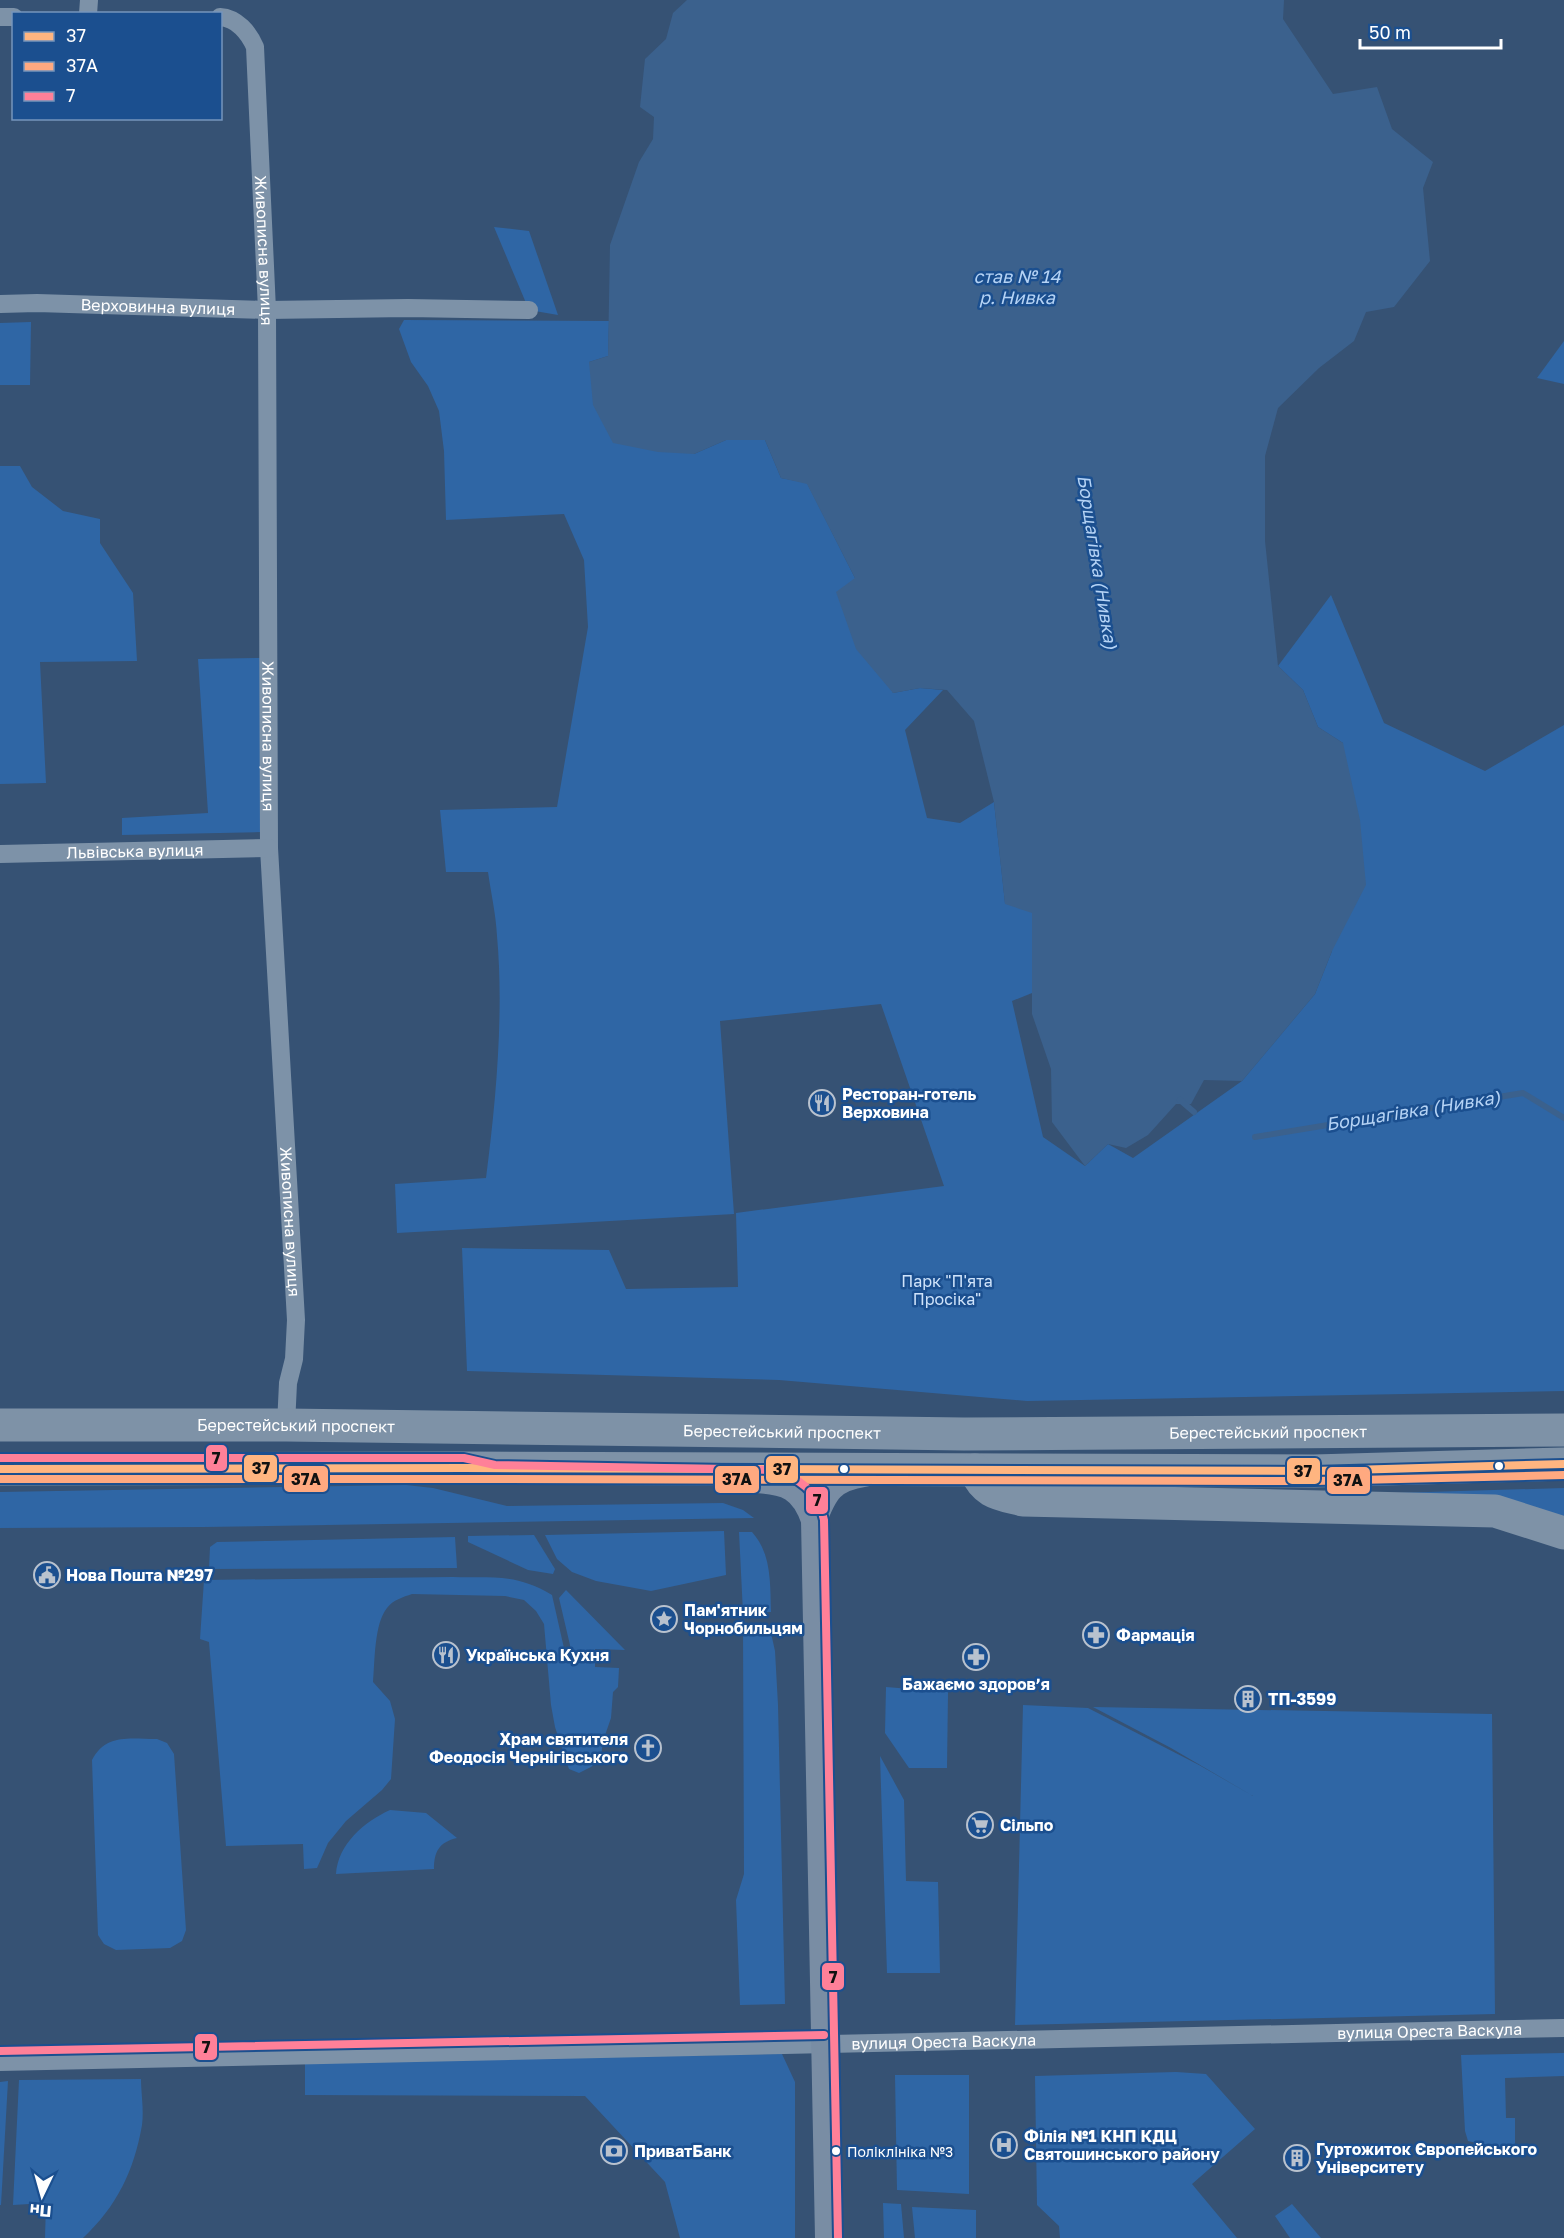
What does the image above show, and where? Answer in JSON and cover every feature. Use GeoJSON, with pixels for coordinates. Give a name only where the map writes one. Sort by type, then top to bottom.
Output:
{"type":"FeatureCollection","features":[{"type":"Feature","properties":{"kind":"highway","name":"Берестейський проспект"},"geometry":{"type":"LineString","coordinates":[[0,1425],[286,1425],[964,1434],[1564,1430]]}},
{"type":"Feature","properties":{"kind":"highway"},"geometry":{"type":"LineString","coordinates":[[0,1469],[1314,1471],[1564,1464]]}},
{"type":"Feature","properties":{"kind":"highway"},"geometry":{"type":"LineString","coordinates":[[975,1470],[980,1482],[991,1492],[1023,1500],[1495,1510],[1564,1533]]}},
{"type":"Feature","properties":{"kind":"main road"},"geometry":{"type":"LineString","coordinates":[[464,1468],[494,1475],[770,1480],[791,1486],[808,1504],[814,1520],[828,2238]]}},
{"type":"Feature","properties":{"kind":"main road"},"geometry":{"type":"LineString","coordinates":[[814,1520],[823,1497],[833,1484],[853,1476],[885,1470]]}},
{"type":"Feature","properties":{"kind":"street","name":"Живописна вулиця"},"geometry":{"type":"LineString","coordinates":[[222,17],[238,24],[250,36],[255,47],[267,310],[269,848],[296,1320],[294,1359],[288,1383],[286,1425]]}},
{"type":"Feature","properties":{"kind":"street","name":"Верховинна вулиця"},"geometry":{"type":"LineString","coordinates":[[0,304],[37,303],[267,310],[408,308],[529,310]]}},
{"type":"Feature","properties":{"kind":"street","name":"Львівська вулиця"},"geometry":{"type":"LineString","coordinates":[[0,854],[269,848]]}},
{"type":"Feature","properties":{"kind":"street","name":"вулиця Ореста Васкула"},"geometry":{"type":"LineString","coordinates":[[0,2062],[1564,2028]]}},
{"type":"Feature","properties":{"kind":"green space"},"geometry":{"type":"Polygon","coordinates":[[[494,227],[529,231],[558,315],[529,310],[494,227]]]}},
{"type":"Feature","properties":{"kind":"green space","name":"Парк \"П'ята Просіка\""},"geometry":{"type":"Polygon","coordinates":[[[404,320],[609,321],[608,356],[589,362],[694,454],[726,440],[765,440],[781,478],[807,483],[855,578],[893,693],[920,688],[943,690],[905,730],[927,818],[960,823],[994,802],[1005,903],[1032,912],[1032,993],[1012,1001],[1043,1137],[1085,1166],[1108,1144],[1133,1158],[1242,1081],[1315,994],[1332,951],[1343,743],[1318,727],[1303,690],[1278,666],[1331,595],[1384,723],[1485,771],[1564,725],[1564,1391],[1027,1401],[779,1380],[467,1371],[462,1248],[609,1250],[626,1289],[738,1287],[736,1213],[944,1186],[881,1004],[720,1021],[734,1214],[397,1233],[395,1184],[486,1178],[493,1119],[500,995],[495,912],[488,872],[446,872],[440,810],[557,807],[588,627],[584,560],[564,514],[446,520],[444,451],[439,411],[428,386],[411,362],[399,329],[404,320]]]}},
{"type":"Feature","properties":{"kind":"green space"},"geometry":{"type":"Polygon","coordinates":[[[31,322],[30,385],[0,385],[0,323],[31,322]]]}},
{"type":"Feature","properties":{"kind":"green space"},"geometry":{"type":"Polygon","coordinates":[[[1564,341],[1564,384],[1537,378],[1564,341]]]}},
{"type":"Feature","properties":{"kind":"green space"},"geometry":{"type":"Polygon","coordinates":[[[0,466],[20,466],[32,487],[63,511],[100,519],[100,543],[133,593],[137,661],[40,662],[46,783],[0,784],[0,466]]]}},
{"type":"Feature","properties":{"kind":"green space"},"geometry":{"type":"Polygon","coordinates":[[[260,658],[262,832],[122,835],[122,818],[208,813],[198,659],[260,658]]]}},
{"type":"Feature","properties":{"kind":"green space"},"geometry":{"type":"Polygon","coordinates":[[[406,1485],[433,1488],[507,1506],[723,1503],[743,1510],[754,1518],[0,1528],[0,1492],[406,1485]]]}},
{"type":"Feature","properties":{"kind":"green space"},"geometry":{"type":"Polygon","coordinates":[[[1564,1488],[1564,1516],[1395,1493],[1564,1488]]]}},
{"type":"Feature","properties":{"kind":"green space"},"geometry":{"type":"Polygon","coordinates":[[[724,1531],[726,1575],[651,1591],[596,1581],[572,1572],[557,1559],[545,1535],[724,1531]]]}},
{"type":"Feature","properties":{"kind":"green space"},"geometry":{"type":"Polygon","coordinates":[[[739,1532],[752,1532],[759,1541],[767,1560],[771,1612],[743,1613],[739,1532]]]}},
{"type":"Feature","properties":{"kind":"green space"},"geometry":{"type":"Polygon","coordinates":[[[534,1535],[555,1569],[553,1574],[528,1570],[468,1542],[468,1536],[534,1535]]]}},
{"type":"Feature","properties":{"kind":"green space"},"geometry":{"type":"Polygon","coordinates":[[[455,1537],[457,1568],[209,1569],[210,1547],[217,1542],[455,1537]]]}},
{"type":"Feature","properties":{"kind":"green space"},"geometry":{"type":"Polygon","coordinates":[[[492,1577],[515,1580],[552,1595],[566,1657],[573,1658],[559,1598],[566,1590],[625,1650],[595,1649],[595,1667],[619,1668],[618,1687],[613,1692],[611,1718],[603,1741],[601,1757],[591,1767],[579,1773],[569,1769],[555,1727],[551,1705],[544,1624],[536,1611],[524,1600],[505,1596],[412,1594],[389,1605],[380,1623],[376,1643],[373,1682],[390,1701],[395,1719],[391,1779],[382,1790],[346,1821],[328,1843],[317,1868],[304,1869],[303,1844],[226,1846],[209,1642],[200,1639],[204,1580],[492,1577]]]}},
{"type":"Feature","properties":{"kind":"green space"},"geometry":{"type":"Polygon","coordinates":[[[743,1625],[763,1626],[771,1633],[775,1651],[785,2004],[740,2005],[736,1900],[744,1874],[743,1625]]]}},
{"type":"Feature","properties":{"kind":"green space"},"geometry":{"type":"Polygon","coordinates":[[[886,1687],[948,1692],[947,1768],[909,1768],[885,1733],[886,1687]]]}},
{"type":"Feature","properties":{"kind":"green space"},"geometry":{"type":"Polygon","coordinates":[[[1023,1705],[1088,1708],[1199,1765],[1253,1796],[1171,1748],[1093,1707],[1492,1714],[1495,2014],[1015,2025],[1023,1705]]]}},
{"type":"Feature","properties":{"kind":"green space"},"geometry":{"type":"Polygon","coordinates":[[[157,1739],[167,1743],[174,1754],[186,1930],[182,1941],[170,1948],[116,1950],[104,1944],[98,1935],[92,1760],[104,1745],[112,1741],[157,1739]]]}},
{"type":"Feature","properties":{"kind":"green space"},"geometry":{"type":"Polygon","coordinates":[[[880,1756],[904,1800],[906,1881],[938,1882],[940,1973],[887,1973],[880,1756]]]}},
{"type":"Feature","properties":{"kind":"green space"},"geometry":{"type":"Polygon","coordinates":[[[390,1810],[426,1813],[457,1838],[446,1842],[439,1849],[434,1869],[336,1874],[342,1853],[354,1835],[371,1821],[390,1810]]]}},
{"type":"Feature","properties":{"kind":"green space"},"geometry":{"type":"Polygon","coordinates":[[[1564,2053],[1564,2076],[1505,2078],[1506,2118],[1515,2118],[1515,2148],[1497,2148],[1468,2141],[1465,2131],[1461,2055],[1564,2053]]]}},
{"type":"Feature","properties":{"kind":"green space"},"geometry":{"type":"Polygon","coordinates":[[[782,2054],[795,2082],[795,2238],[680,2238],[665,2182],[585,2096],[305,2095],[305,2062],[782,2054]]]}},
{"type":"Feature","properties":{"kind":"green space"},"geometry":{"type":"Polygon","coordinates":[[[1176,2072],[1206,2074],[1255,2129],[1192,2184],[1237,2238],[1060,2238],[1059,2226],[1037,2205],[1035,2076],[1176,2072]]]}},
{"type":"Feature","properties":{"kind":"green space"},"geometry":{"type":"Polygon","coordinates":[[[895,2075],[969,2075],[969,2194],[897,2190],[895,2075]]]}},
{"type":"Feature","properties":{"kind":"green space"},"geometry":{"type":"Polygon","coordinates":[[[141,2079],[142,2125],[134,2158],[122,2187],[105,2213],[83,2238],[45,2238],[46,2203],[13,2205],[19,2080],[141,2079]]]}},
{"type":"Feature","properties":{"kind":"green space"},"geometry":{"type":"Polygon","coordinates":[[[8,2081],[1,2205],[0,2205],[0,2082],[8,2081]]]}},
{"type":"Feature","properties":{"kind":"green space"},"geometry":{"type":"Polygon","coordinates":[[[883,2203],[901,2204],[904,2238],[884,2238],[883,2203]]]}},
{"type":"Feature","properties":{"kind":"green space"},"geometry":{"type":"Polygon","coordinates":[[[1292,2204],[1321,2238],[1290,2238],[1275,2216],[1292,2204]]]}},
{"type":"Feature","properties":{"kind":"green space"},"geometry":{"type":"Polygon","coordinates":[[[912,2207],[976,2210],[976,2238],[915,2238],[912,2207]]]}},
{"type":"Feature","properties":{"kind":"water","name":"став № 14 р. Нивка"},"geometry":{"type":"Polygon","coordinates":[[[687,0],[1284,0],[1283,19],[1333,94],[1377,87],[1392,129],[1433,162],[1423,188],[1430,261],[1394,307],[1366,312],[1354,341],[1319,368],[1278,408],[1265,456],[1265,541],[1278,666],[1303,690],[1318,727],[1343,743],[1360,820],[1366,885],[1332,951],[1315,994],[1242,1081],[1204,1080],[1191,1104],[1176,1104],[1148,1135],[1126,1148],[1108,1144],[1085,1166],[1052,1122],[1051,1069],[1032,1014],[1032,913],[1005,904],[994,802],[974,721],[947,690],[920,688],[893,693],[856,649],[836,592],[855,578],[807,484],[781,478],[765,440],[726,440],[694,454],[658,452],[613,443],[593,405],[589,362],[608,356],[610,245],[639,162],[653,139],[654,117],[640,107],[645,59],[666,39],[673,13],[687,0]]]}},
{"type":"Feature","properties":{"kind":"waterway","name":"Борщагівка (Нивка)"},"geometry":{"type":"LineString","coordinates":[[1255,1137],[1523,1093],[1564,1118]]}},
{"type":"Feature","properties":{"kind":"waterway","name":"Борщагівка (Нивка)"},"geometry":{"type":"LineString","coordinates":[[1180,1100],[1194,1112]]}},
{"type":"Feature","properties":{"kind":"transit line","name":"7"},"geometry":{"type":"LineString","coordinates":[[0,1458],[464,1458],[495,1465],[771,1470],[790,1477],[806,1487],[817,1501],[824,1520],[838,2238]]}},
{"type":"Feature","properties":{"kind":"transit line","name":"37"},"geometry":{"type":"LineString","coordinates":[[0,1469],[1314,1471],[1564,1464]]}},
{"type":"Feature","properties":{"kind":"transit line","name":"37А"},"geometry":{"type":"LineString","coordinates":[[0,1479],[1314,1481],[1564,1475]]}},
{"type":"Feature","properties":{"kind":"transit line","name":"7"},"geometry":{"type":"LineString","coordinates":[[0,2051],[824,2035]]}},
{"type":"Feature","properties":{"kind":"place","name":"Ресторан-готель Верховина"},"geometry":{"type":"Point","coordinates":[822,1103]}},
{"type":"Feature","properties":{"kind":"place","name":"Нова Пошта №297"},"geometry":{"type":"Point","coordinates":[47,1575]}},
{"type":"Feature","properties":{"kind":"place","name":"Пам'ятник Чорнобильцям"},"geometry":{"type":"Point","coordinates":[664,1619]}},
{"type":"Feature","properties":{"kind":"place","name":"Фармація"},"geometry":{"type":"Point","coordinates":[1096,1635]}},
{"type":"Feature","properties":{"kind":"place","name":"Українська Кухня"},"geometry":{"type":"Point","coordinates":[446,1655]}},
{"type":"Feature","properties":{"kind":"place","name":"Бажаємо здоровʼя"},"geometry":{"type":"Point","coordinates":[976,1657]}},
{"type":"Feature","properties":{"kind":"place","name":"ТП-3599"},"geometry":{"type":"Point","coordinates":[1248,1699]}},
{"type":"Feature","properties":{"kind":"place","name":"Храм святителя Феодосія Чернігівського"},"geometry":{"type":"Point","coordinates":[648,1748]}},
{"type":"Feature","properties":{"kind":"place","name":"Сільпо"},"geometry":{"type":"Point","coordinates":[980,1825]}},
{"type":"Feature","properties":{"kind":"place","name":"Філія №1 КНП КДЦ Святошинського району"},"geometry":{"type":"Point","coordinates":[1004,2145]}},
{"type":"Feature","properties":{"kind":"place","name":"ПриватБанк"},"geometry":{"type":"Point","coordinates":[614,2151]}},
{"type":"Feature","properties":{"kind":"place","name":"Поліклініка №3"},"geometry":{"type":"Point","coordinates":[836,2151]}},
{"type":"Feature","properties":{"kind":"place","name":"Гуртожиток Європейського Університету"},"geometry":{"type":"Point","coordinates":[1297,2158]}}]}
